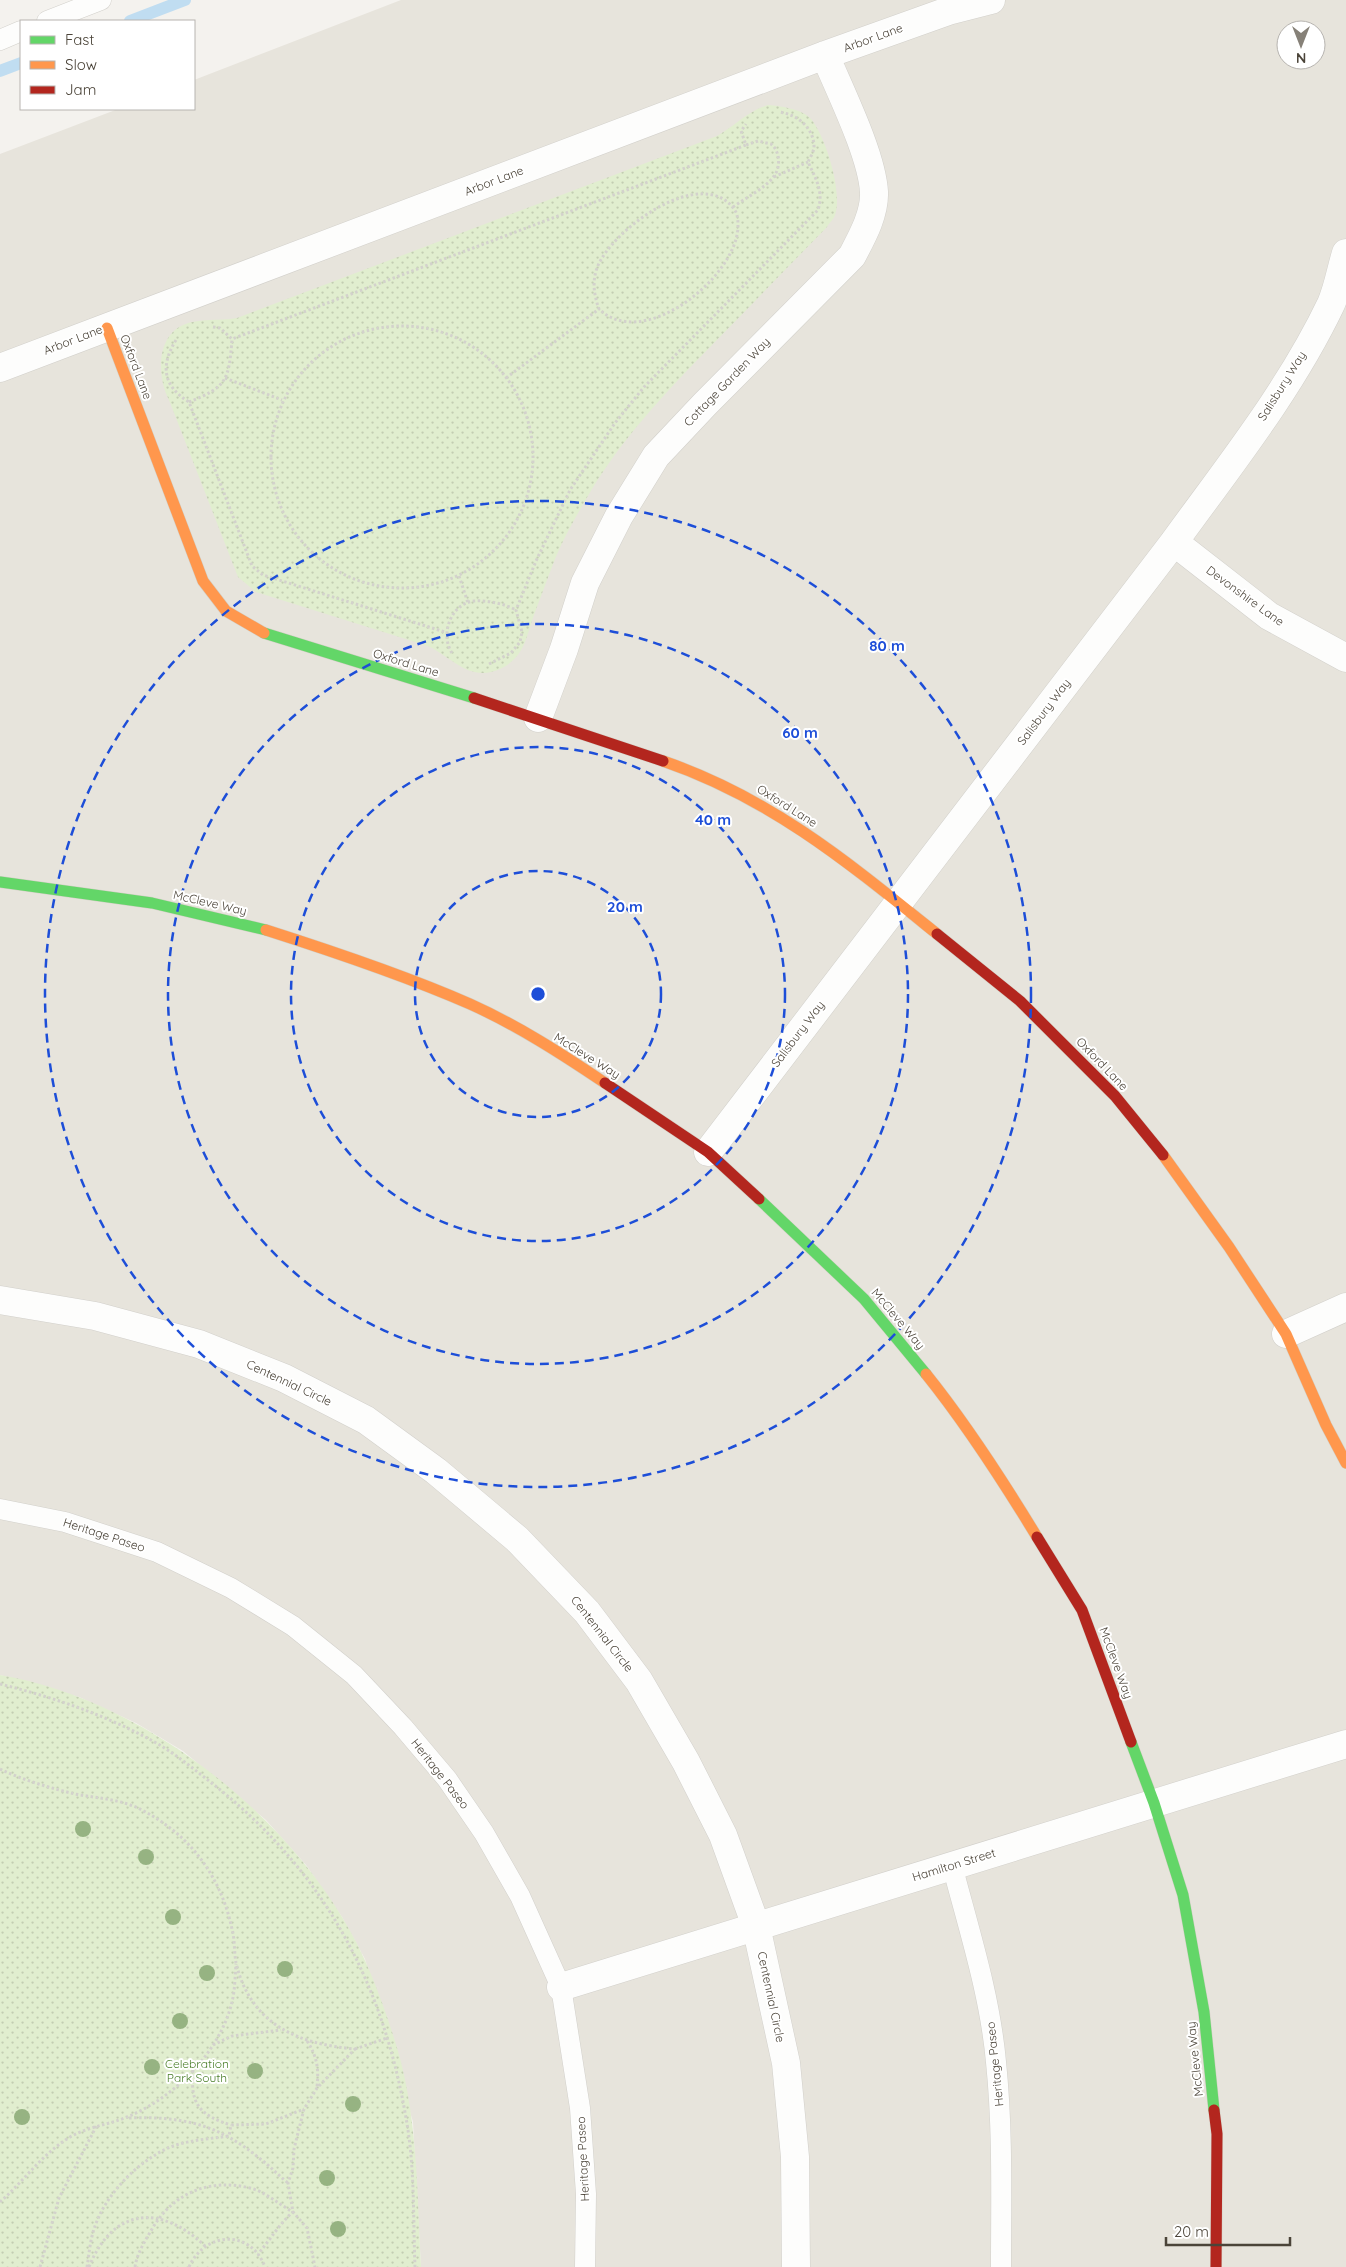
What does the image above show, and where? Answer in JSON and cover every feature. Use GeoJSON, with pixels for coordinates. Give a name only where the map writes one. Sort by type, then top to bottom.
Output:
{"type":"FeatureCollection","features":[{"type":"Feature","properties":{"kind":"street","name":"Arbor Lane"},"geometry":{"type":"LineString","coordinates":[[0,368],[826,55],[948,10],[991,0]]}},
{"type":"Feature","properties":{"kind":"street","name":"Cottage Garden Way"},"geometry":{"type":"LineString","coordinates":[[538,718],[564,649],[584,583],[619,516],[656,456],[852,256],[867,227],[874,192],[866,159],[826,55]]}},
{"type":"Feature","properties":{"kind":"street","name":"Salisbury Way"},"geometry":{"type":"LineString","coordinates":[[708,1152],[1174,542],[1291,376],[1331,302],[1346,253]]}},
{"type":"Feature","properties":{"kind":"street","name":"Oxford Lane"},"geometry":{"type":"LineString","coordinates":[[107,328],[204,581],[226,611],[263,633],[538,718],[674,765],[760,804],[840,856],[1020,1000],[1115,1096],[1176,1171],[1286,1334],[1326,1425],[1346,1463]]}},
{"type":"Feature","properties":{"kind":"street","name":"Devonshire Lane"},"geometry":{"type":"LineString","coordinates":[[1174,542],[1269,616],[1346,658]]}},
{"type":"Feature","properties":{"kind":"street","name":"McCleve Way"},"geometry":{"type":"LineString","coordinates":[[0,882],[40,886],[161,906],[260,928],[381,967],[472,1005],[566,1057],[708,1152],[864,1299],[942,1394],[1001,1480],[1082,1610],[1154,1803],[1183,1895],[1204,2012],[1217,2134],[1216,2267]]}},
{"type":"Feature","properties":{"kind":"street","name":"Centennial Circle"},"geometry":{"type":"LineString","coordinates":[[0,1300],[95,1316],[199,1344],[284,1378],[366,1420],[436,1471],[517,1539],[587,1612],[639,1681],[686,1762],[723,1835],[756,1926],[786,2063],[795,2158],[796,2267]]}},
{"type":"Feature","properties":{"kind":"street"},"geometry":{"type":"LineString","coordinates":[[1286,1334],[1346,1307]]}},
{"type":"Feature","properties":{"kind":"street","name":"Hamilton Street"},"geometry":{"type":"LineString","coordinates":[[561,1986],[1346,1744]]}},
{"type":"Feature","properties":{"kind":"lane"},"geometry":{"type":"LineString","coordinates":[[50,20],[101,0]]}},
{"type":"Feature","properties":{"kind":"lane"},"geometry":{"type":"LineString","coordinates":[[0,40],[20,31]]}},
{"type":"Feature","properties":{"kind":"lane","name":"Heritage Paseo"},"geometry":{"type":"LineString","coordinates":[[0,1509],[65,1522],[157,1552],[231,1588],[293,1626],[354,1675],[403,1727],[447,1779],[484,1833],[520,1896],[561,1986],[580,2108],[586,2194],[585,2267]]}},
{"type":"Feature","properties":{"kind":"lane","name":"Heritage Paseo"},"geometry":{"type":"LineString","coordinates":[[952,1866],[987,1998],[996,2060],[1002,2125],[1002,2267]]}},
{"type":"Feature","properties":{"kind":"path"},"geometry":{"type":"LineString","coordinates":[[733,207],[774,177],[808,162],[814,147],[810,130],[800,120],[788,113],[773,112]]}},
{"type":"Feature","properties":{"kind":"path"},"geometry":{"type":"LineString","coordinates":[[746,144],[741,131],[747,121]]}},
{"type":"Feature","properties":{"kind":"path"},"geometry":{"type":"LineString","coordinates":[[232,339],[746,144],[765,141],[775,147],[779,156],[774,177]]}},
{"type":"Feature","properties":{"kind":"path"},"geometry":{"type":"LineString","coordinates":[[487,665],[500,661],[511,653],[520,642],[522,632],[516,610],[536,561],[570,490],[615,423],[644,387],[818,210],[822,200],[820,189],[808,162]]}},
{"type":"Feature","properties":{"kind":"path"},"geometry":{"type":"LineString","coordinates":[[695,195],[718,198],[730,203],[736,212],[738,222],[737,240],[730,257],[716,276],[700,292],[662,314],[639,321],[615,319],[605,315],[599,309],[594,289],[597,268],[603,256],[628,227],[665,204],[695,195]]}},
{"type":"Feature","properties":{"kind":"path"},"geometry":{"type":"LineString","coordinates":[[506,378],[599,309]]}},
{"type":"Feature","properties":{"kind":"path"},"geometry":{"type":"LineString","coordinates":[[405,325],[428,328],[469,344],[486,356],[506,378],[525,409],[533,452],[528,495],[519,516],[504,540],[477,565],[459,576],[416,587],[395,588],[353,579],[316,557],[288,524],[272,484],[271,441],[282,400],[307,365],[324,351],[342,339],[384,326],[405,325]]}},
{"type":"Feature","properties":{"kind":"path"},"geometry":{"type":"LineString","coordinates":[[205,326],[220,328],[232,339]]}},
{"type":"Feature","properties":{"kind":"path"},"geometry":{"type":"LineString","coordinates":[[177,338],[170,350],[166,365],[168,381],[175,393],[189,402],[252,566],[263,575],[445,632]]}},
{"type":"Feature","properties":{"kind":"path"},"geometry":{"type":"LineString","coordinates":[[189,402],[220,387],[229,369],[232,339]]}},
{"type":"Feature","properties":{"kind":"path"},"geometry":{"type":"LineString","coordinates":[[225,378],[282,400]]}},
{"type":"Feature","properties":{"kind":"path"},"geometry":{"type":"LineString","coordinates":[[459,576],[468,603]]}},
{"type":"Feature","properties":{"kind":"path"},"geometry":{"type":"LineString","coordinates":[[456,656],[446,644],[445,632],[455,613],[468,603],[474,601],[506,605],[516,610]]}},
{"type":"Feature","properties":{"kind":"path"},"geometry":{"type":"LineString","coordinates":[[0,1684],[54,1699],[99,1716],[151,1740],[189,1765],[268,1832],[300,1868],[348,1940],[368,1985],[387,2038],[403,2101],[411,2153],[415,2267]]}},
{"type":"Feature","properties":{"kind":"path"},"geometry":{"type":"LineString","coordinates":[[0,1769],[75,1794],[111,1800],[137,1808],[168,1827],[200,1859],[215,1882],[232,1930],[236,1963],[232,2002],[213,2045],[176,2088],[155,2104],[126,2118]]}},
{"type":"Feature","properties":{"kind":"path"},"geometry":{"type":"LineString","coordinates":[[236,1963],[247,1992],[263,2013],[282,2030],[328,2047],[355,2049],[387,2038]]}},
{"type":"Feature","properties":{"kind":"path"},"geometry":{"type":"LineString","coordinates":[[213,2045],[232,2036],[282,2030]]}},
{"type":"Feature","properties":{"kind":"path"},"geometry":{"type":"LineString","coordinates":[[306,2040],[314,2052],[318,2072],[317,2088]]}},
{"type":"Feature","properties":{"kind":"path"},"geometry":{"type":"LineString","coordinates":[[294,2212],[288,2183],[304,2109],[317,2088],[355,2049]]}},
{"type":"Feature","properties":{"kind":"path"},"geometry":{"type":"LineString","coordinates":[[193,2069],[193,2094],[199,2109],[231,2125],[266,2124],[304,2109]]}},
{"type":"Feature","properties":{"kind":"path"},"geometry":{"type":"LineString","coordinates":[[0,2202],[47,2154],[70,2138],[97,2125],[126,2118],[161,2116],[200,2123],[228,2136],[261,2159],[288,2183]]}},
{"type":"Feature","properties":{"kind":"path"},"geometry":{"type":"LineString","coordinates":[[40,2267],[59,2198],[97,2125]]}},
{"type":"Feature","properties":{"kind":"path"},"geometry":{"type":"LineString","coordinates":[[228,2136],[231,2125]]}},
{"type":"Feature","properties":{"kind":"path"},"geometry":{"type":"LineString","coordinates":[[88,2267],[94,2228],[112,2196],[129,2176],[142,2164],[169,2148],[228,2136]]}},
{"type":"Feature","properties":{"kind":"path"},"geometry":{"type":"LineString","coordinates":[[135,2267],[136,2257],[160,2214],[181,2196],[214,2184],[251,2188],[294,2212],[306,2228],[315,2267]]}},
{"type":"Feature","properties":{"kind":"path"},"geometry":{"type":"LineString","coordinates":[[258,2254],[276,2234],[284,2220],[294,2212]]}},
{"type":"Feature","properties":{"kind":"path"},"geometry":{"type":"LineString","coordinates":[[88,2267],[100,2244],[124,2222],[138,2218],[158,2219],[192,2233],[205,2246]]}},
{"type":"Feature","properties":{"kind":"path"},"geometry":{"type":"LineString","coordinates":[[190,2267],[194,2257],[205,2246],[220,2240],[232,2240],[243,2242],[258,2254],[265,2267]]}},
{"type":"Feature","properties":{"kind":"shaded area"},"geometry":{"type":"Polygon","coordinates":[[[401,0],[1346,0],[1346,2267],[421,2267],[413,2122],[365,1959],[342,1917],[306,1865],[266,1820],[183,1751],[136,1723],[79,1697],[0,1675],[0,154],[115,110],[195,110],[195,80],[401,0]]]}},
{"type":"Feature","properties":{"kind":"green space"},"geometry":{"type":"Polygon","coordinates":[[[768,105],[797,110],[811,119],[817,127],[827,151],[835,180],[837,205],[834,216],[827,227],[660,399],[613,458],[598,479],[565,537],[552,566],[524,645],[516,658],[502,668],[491,672],[481,673],[472,671],[463,668],[428,646],[256,592],[238,577],[162,380],[161,358],[168,339],[174,331],[183,325],[195,321],[237,318],[717,136],[754,111],[768,105]]]}},
{"type":"Feature","properties":{"kind":"green space","name":"Celebration Park South"},"geometry":{"type":"Polygon","coordinates":[[[0,1675],[51,1687],[101,1706],[149,1731],[195,1761],[239,1796],[278,1833],[313,1874],[342,1917],[372,1976],[384,2007],[402,2066],[408,2094],[415,2151],[421,2267],[0,2267],[0,1675]]]}},
{"type":"Feature","properties":{"kind":"waterway"},"geometry":{"type":"LineString","coordinates":[[133,20],[185,0]]}},
{"type":"Feature","properties":{"kind":"waterway"},"geometry":{"type":"LineString","coordinates":[[0,71],[20,63]]}},
{"type":"Feature","properties":{"kind":"traffic: fast"},"geometry":{"type":"LineString","coordinates":[[264,633],[474,698]]}},
{"type":"Feature","properties":{"kind":"traffic: fast"},"geometry":{"type":"LineString","coordinates":[[0,882],[152,903],[266,930]]}},
{"type":"Feature","properties":{"kind":"traffic: fast"},"geometry":{"type":"LineString","coordinates":[[759,1199],[864,1299],[926,1374]]}},
{"type":"Feature","properties":{"kind":"traffic: fast"},"geometry":{"type":"LineString","coordinates":[[1131,1742],[1154,1803],[1183,1895],[1204,2012],[1214,2110]]}},
{"type":"Feature","properties":{"kind":"traffic: slow"},"geometry":{"type":"LineString","coordinates":[[107,328],[203,581],[226,611],[264,633]]}},
{"type":"Feature","properties":{"kind":"traffic: slow"},"geometry":{"type":"LineString","coordinates":[[663,761],[702,776],[774,813],[840,858],[937,934]]}},
{"type":"Feature","properties":{"kind":"traffic: slow"},"geometry":{"type":"LineString","coordinates":[[266,930],[369,964],[470,1004],[539,1040],[605,1083]]}},
{"type":"Feature","properties":{"kind":"traffic: slow"},"geometry":{"type":"LineString","coordinates":[[1163,1155],[1229,1247],[1286,1334],[1326,1425],[1346,1463]]}},
{"type":"Feature","properties":{"kind":"traffic: slow"},"geometry":{"type":"LineString","coordinates":[[926,1374],[984,1454],[1037,1537]]}},
{"type":"Feature","properties":{"kind":"traffic: jam"},"geometry":{"type":"LineString","coordinates":[[474,698],[663,761]]}},
{"type":"Feature","properties":{"kind":"traffic: jam"},"geometry":{"type":"LineString","coordinates":[[937,934],[1020,1001],[1115,1096],[1163,1155]]}},
{"type":"Feature","properties":{"kind":"traffic: jam"},"geometry":{"type":"LineString","coordinates":[[605,1083],[708,1152],[759,1199]]}},
{"type":"Feature","properties":{"kind":"traffic: jam"},"geometry":{"type":"LineString","coordinates":[[1037,1537],[1082,1610],[1131,1742]]}},
{"type":"Feature","properties":{"kind":"traffic: jam"},"geometry":{"type":"LineString","coordinates":[[1214,2110],[1217,2134],[1216,2267]]}}]}
